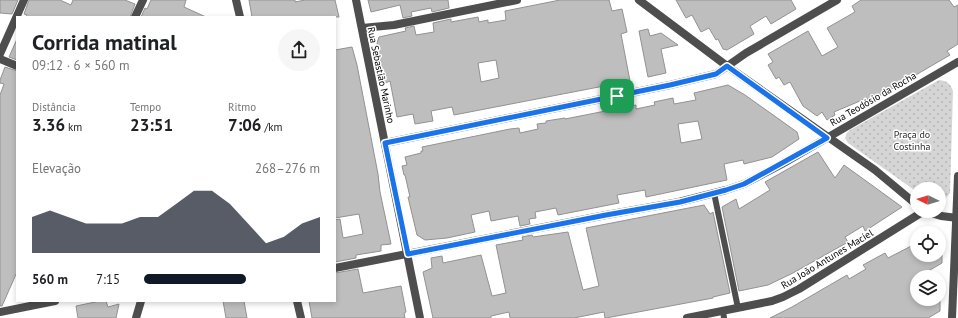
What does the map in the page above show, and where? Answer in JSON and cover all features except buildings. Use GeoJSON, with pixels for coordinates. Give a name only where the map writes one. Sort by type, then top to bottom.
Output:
{"type":"FeatureCollection","features":[{"type":"Feature","properties":{"kind":"street"},"geometry":{"type":"LineString","coordinates":[[17,16],[24,0]]}},
{"type":"Feature","properties":{"kind":"street"},"geometry":{"type":"LineString","coordinates":[[135,16],[143,0]]}},
{"type":"Feature","properties":{"kind":"street"},"geometry":{"type":"LineString","coordinates":[[236,0],[240,16]]}},
{"type":"Feature","properties":{"kind":"street","name":"Rua Sebastião Marinho"},"geometry":{"type":"LineString","coordinates":[[356,0],[420,318]]}},
{"type":"Feature","properties":{"kind":"street"},"geometry":{"type":"LineString","coordinates":[[362,28],[394,24],[517,0]]}},
{"type":"Feature","properties":{"kind":"street"},"geometry":{"type":"LineString","coordinates":[[639,0],[727,66],[827,138],[875,170],[910,199]]}},
{"type":"Feature","properties":{"kind":"street"},"geometry":{"type":"LineString","coordinates":[[385,143],[670,85],[716,74],[746,53],[837,0]]}},
{"type":"Feature","properties":{"kind":"street"},"geometry":{"type":"LineString","coordinates":[[0,54],[16,18]]}},
{"type":"Feature","properties":{"kind":"street"},"geometry":{"type":"LineString","coordinates":[[0,59],[16,66]]}},
{"type":"Feature","properties":{"kind":"street","name":"Rua Teodósio da Rocha"},"geometry":{"type":"LineString","coordinates":[[336,268],[680,202],[744,184],[958,62]]}},
{"type":"Feature","properties":{"kind":"street"},"geometry":{"type":"LineString","coordinates":[[952,318],[958,176]]}},
{"type":"Feature","properties":{"kind":"street"},"geometry":{"type":"LineString","coordinates":[[946,216],[957,218]]}},
{"type":"Feature","properties":{"kind":"street","name":"Rua João Antunes Maciel"},"geometry":{"type":"LineString","coordinates":[[687,318],[724,314],[738,308],[772,301],[799,289],[913,218]]}},
{"type":"Feature","properties":{"kind":"street"},"geometry":{"type":"LineString","coordinates":[[15,309],[17,302]]}},
{"type":"Feature","properties":{"kind":"street"},"geometry":{"type":"LineString","coordinates":[[0,312],[50,302]]}},
{"type":"Feature","properties":{"kind":"street"},"geometry":{"type":"LineString","coordinates":[[136,318],[142,302]]}},
{"type":"Feature","properties":{"kind":"street"},"geometry":{"type":"LineString","coordinates":[[298,302],[301,318]]}},
{"type":"Feature","properties":{"kind":"lane"},"geometry":{"type":"LineString","coordinates":[[714,193],[738,308]]}},
{"type":"Feature","properties":{"kind":"green space","name":"Praça do Costinha"},"geometry":{"type":"Polygon","coordinates":[[[939,80],[948,83],[953,91],[950,193],[946,198],[946,182],[910,182],[910,187],[848,143],[845,138],[850,130],[939,80]]]}},
{"type":"Feature","properties":{"kind":"route"},"geometry":{"type":"LineString","coordinates":[[727,66],[827,138],[744,184],[726,190],[680,202],[408,254],[385,143],[617,96],[716,74],[727,66]]}}]}
